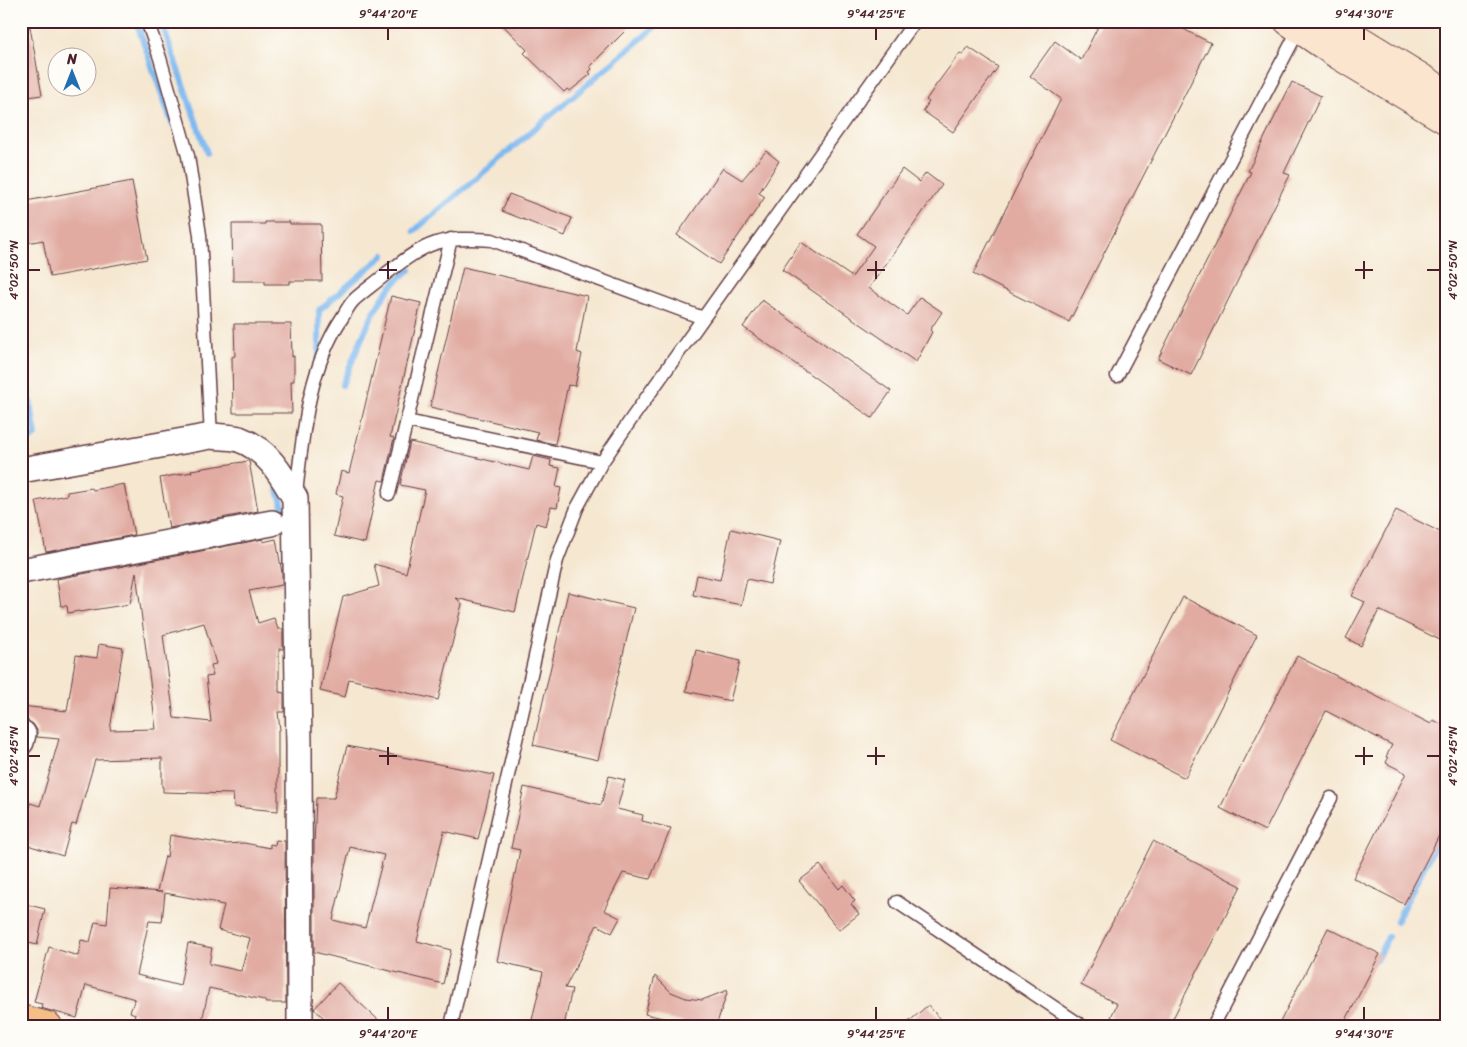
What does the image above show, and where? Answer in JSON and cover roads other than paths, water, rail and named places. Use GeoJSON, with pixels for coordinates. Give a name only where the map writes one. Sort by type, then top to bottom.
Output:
{"type":"FeatureCollection","features":[{"type":"Feature","properties":{"kind":"main road"},"geometry":{"type":"LineString","coordinates":[[1294,25],[1344,33],[1446,93]]}},
{"type":"Feature","properties":{"kind":"main road"},"geometry":{"type":"LineString","coordinates":[[1344,33],[1446,120]]}},
{"type":"Feature","properties":{"kind":"main road"},"geometry":{"type":"LineString","coordinates":[[21,1019],[48,1026]]}},
{"type":"Feature","properties":{"kind":"street"},"geometry":{"type":"LineString","coordinates":[[21,470],[212,436],[238,439],[262,451],[280,472],[295,498],[300,1026]]}},
{"type":"Feature","properties":{"kind":"street"},"geometry":{"type":"LineString","coordinates":[[21,571],[272,523]]}},
{"type":"Feature","properties":{"kind":"lane"},"geometry":{"type":"LineString","coordinates":[[147,21],[160,58],[188,156],[200,235],[212,436]]}},
{"type":"Feature","properties":{"kind":"lane"},"geometry":{"type":"LineString","coordinates":[[451,1026],[556,560],[577,508],[602,462],[915,21]]}},
{"type":"Feature","properties":{"kind":"lane"},"geometry":{"type":"LineString","coordinates":[[1117,376],[1294,25]]}},
{"type":"Feature","properties":{"kind":"lane"},"geometry":{"type":"LineString","coordinates":[[295,498],[305,424],[317,372],[332,333],[353,300],[414,252],[435,242],[467,238],[492,240],[704,318]]}},
{"type":"Feature","properties":{"kind":"lane"},"geometry":{"type":"LineString","coordinates":[[389,494],[452,239]]}},
{"type":"Feature","properties":{"kind":"lane"},"geometry":{"type":"LineString","coordinates":[[406,422],[602,462]]}},
{"type":"Feature","properties":{"kind":"lane"},"geometry":{"type":"LineString","coordinates":[[1213,1026],[1331,798]]}},
{"type":"Feature","properties":{"kind":"lane"},"geometry":{"type":"LineString","coordinates":[[897,902],[1082,1026]]}},
{"type":"Feature","properties":{"kind":"waterway"},"geometry":{"type":"LineString","coordinates":[[136,21],[172,123]]}},
{"type":"Feature","properties":{"kind":"waterway"},"geometry":{"type":"LineString","coordinates":[[161,21],[207,153]]}},
{"type":"Feature","properties":{"kind":"waterway"},"geometry":{"type":"LineString","coordinates":[[414,231],[662,21]]}},
{"type":"Feature","properties":{"kind":"waterway"},"geometry":{"type":"LineString","coordinates":[[319,357],[319,310],[384,255]]}},
{"type":"Feature","properties":{"kind":"waterway"},"geometry":{"type":"LineString","coordinates":[[342,385],[369,322],[378,306],[387,292],[410,270]]}},
{"type":"Feature","properties":{"kind":"waterway"},"geometry":{"type":"LineString","coordinates":[[21,349],[36,435],[33,438],[21,441]]}},
{"type":"Feature","properties":{"kind":"waterway"},"geometry":{"type":"LineString","coordinates":[[278,490],[285,514]]}},
{"type":"Feature","properties":{"kind":"waterway"},"geometry":{"type":"LineString","coordinates":[[1396,922],[1446,824]]}},
{"type":"Feature","properties":{"kind":"waterway"},"geometry":{"type":"LineString","coordinates":[[1376,960],[1388,937]]}}]}
